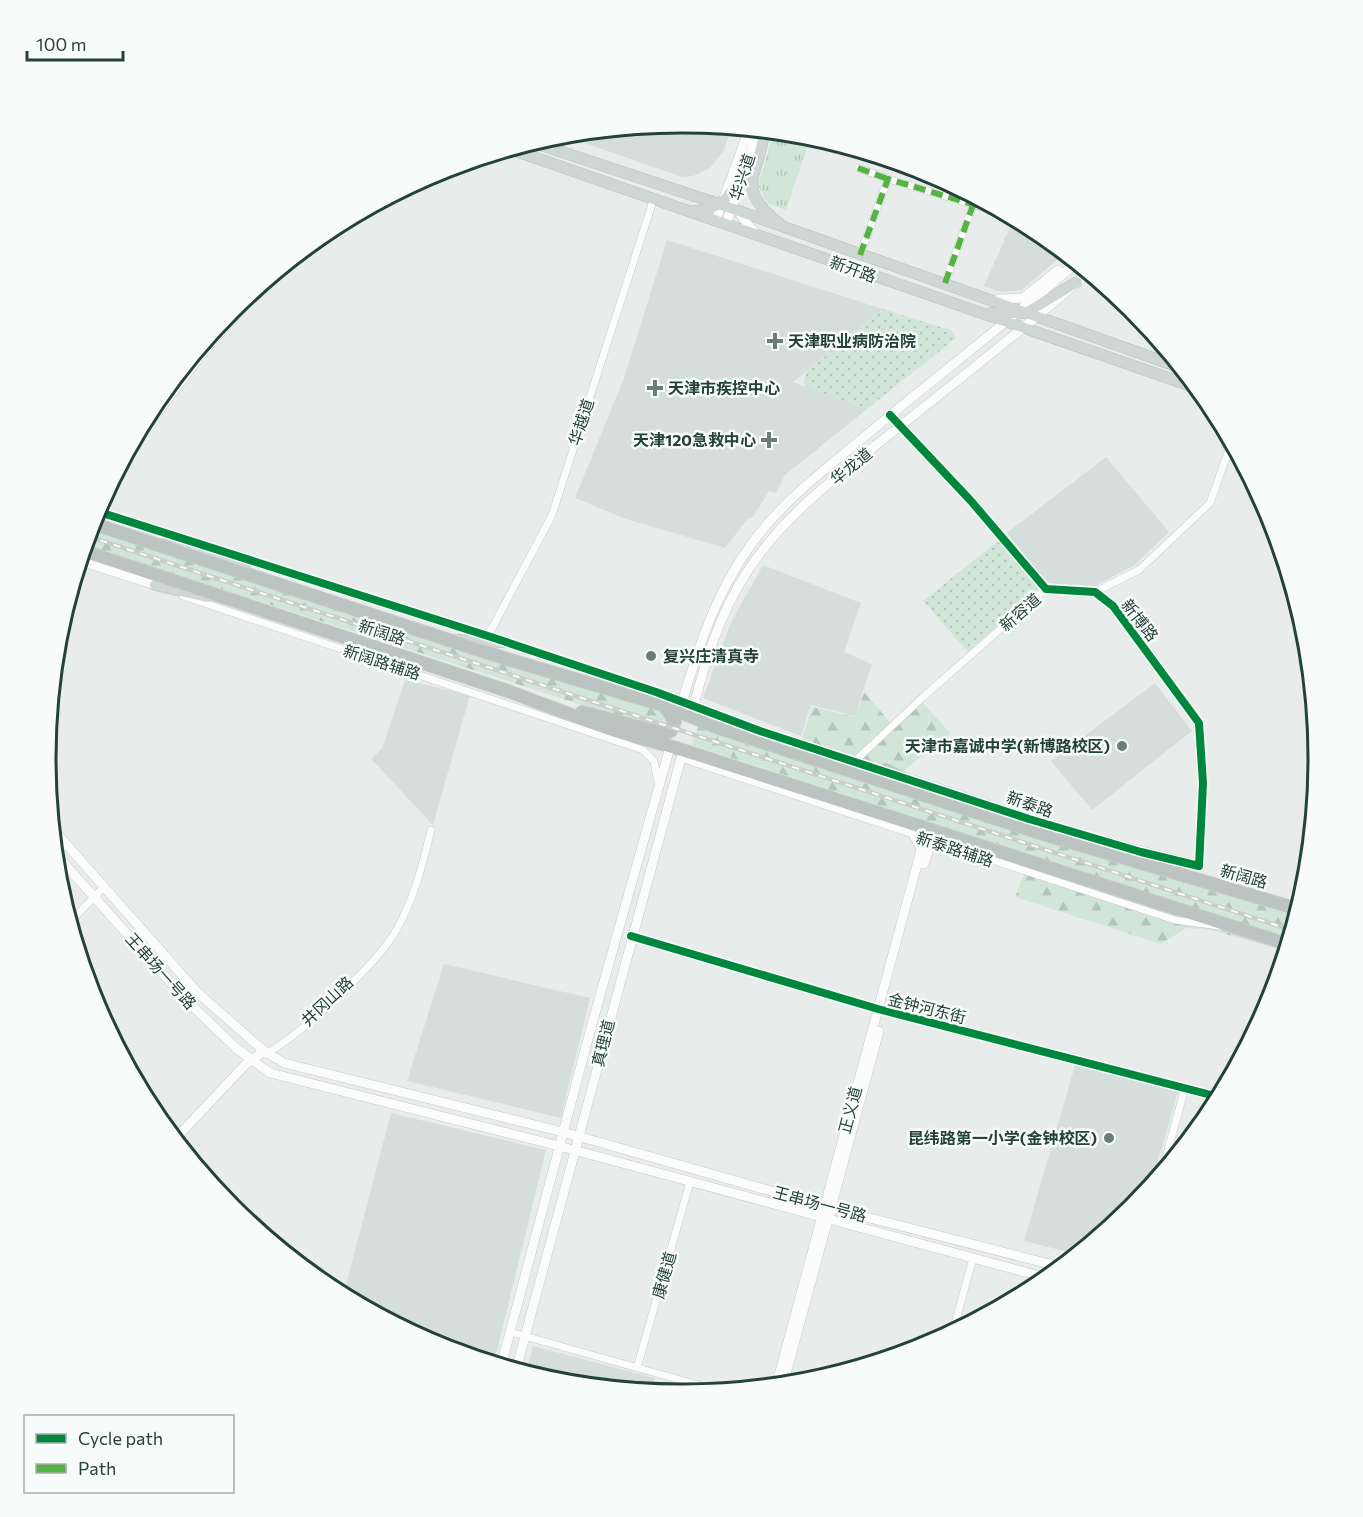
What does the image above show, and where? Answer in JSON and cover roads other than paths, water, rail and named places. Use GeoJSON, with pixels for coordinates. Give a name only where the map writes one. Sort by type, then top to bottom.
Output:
{"type":"FeatureCollection","features":[{"type":"Feature","properties":{"kind":"highway"},"geometry":{"type":"LineString","coordinates":[[100,526],[663,705],[687,708],[824,764],[1012,824]]}},
{"type":"Feature","properties":{"kind":"highway","name":"新阔路"},"geometry":{"type":"LineString","coordinates":[[90,554],[156,580],[233,601],[554,707],[609,729],[1233,926]]}},
{"type":"Feature","properties":{"kind":"highway"},"geometry":{"type":"LineString","coordinates":[[554,707],[609,718],[665,734],[671,731],[675,721],[663,705]]}},
{"type":"Feature","properties":{"kind":"highway"},"geometry":{"type":"LineString","coordinates":[[886,770],[913,785],[979,807],[1012,824]]}},
{"type":"Feature","properties":{"kind":"highway","name":"新阔路"},"geometry":{"type":"LineString","coordinates":[[1012,824],[1289,906]]}},
{"type":"Feature","properties":{"kind":"highway"},"geometry":{"type":"LineString","coordinates":[[1233,926],[1280,942]]}},
{"type":"Feature","properties":{"kind":"main road","name":"华兴道"},"geometry":{"type":"LineString","coordinates":[[738,174],[746,136]]}},
{"type":"Feature","properties":{"kind":"main road","name":"华兴道"},"geometry":{"type":"LineString","coordinates":[[738,174],[754,137]]}},
{"type":"Feature","properties":{"kind":"main road"},"geometry":{"type":"LineString","coordinates":[[762,138],[752,176],[752,190],[763,208],[789,229]]}},
{"type":"Feature","properties":{"kind":"main road","name":"新开路"},"geometry":{"type":"LineString","coordinates":[[549,147],[728,204],[789,229],[945,283],[1021,313],[1166,362]]}},
{"type":"Feature","properties":{"kind":"main road","name":"新开路"},"geometry":{"type":"LineString","coordinates":[[522,153],[1182,383]]}},
{"type":"Feature","properties":{"kind":"main road"},"geometry":{"type":"LineString","coordinates":[[728,204],[738,174]]}},
{"type":"Feature","properties":{"kind":"main road","name":"华兴道"},"geometry":{"type":"LineString","coordinates":[[721,222],[728,204]]}},
{"type":"Feature","properties":{"kind":"main road"},"geometry":{"type":"LineString","coordinates":[[690,211],[728,204]]}},
{"type":"Feature","properties":{"kind":"main road"},"geometry":{"type":"LineString","coordinates":[[728,204],[756,234]]}},
{"type":"Feature","properties":{"kind":"main road"},"geometry":{"type":"LineString","coordinates":[[979,296],[1007,301],[1023,298],[1065,264]]}},
{"type":"Feature","properties":{"kind":"main road"},"geometry":{"type":"LineString","coordinates":[[969,310],[1021,313],[1070,268]]}},
{"type":"Feature","properties":{"kind":"main road","name":"华龙道"},"geometry":{"type":"LineString","coordinates":[[687,708],[723,617],[739,584],[783,524],[812,497],[1037,317],[1082,278]]}},
{"type":"Feature","properties":{"kind":"main road"},"geometry":{"type":"LineString","coordinates":[[687,708],[700,641],[715,603],[749,546],[788,501],[890,415],[1006,323],[1077,282]]}},
{"type":"Feature","properties":{"kind":"main road"},"geometry":{"type":"LineString","coordinates":[[166,534],[262,577]]}},
{"type":"Feature","properties":{"kind":"main road","name":"新阔路辅路"},"geometry":{"type":"LineString","coordinates":[[87,563],[156,580]]}},
{"type":"Feature","properties":{"kind":"main road"},"geometry":{"type":"LineString","coordinates":[[452,639],[503,642]]}},
{"type":"Feature","properties":{"kind":"main road","name":"真理道"},"geometry":{"type":"LineString","coordinates":[[503,1358],[559,1146],[670,747]]}},
{"type":"Feature","properties":{"kind":"main road","name":"真理道"},"geometry":{"type":"LineString","coordinates":[[518,1363],[580,1137],[631,936],[681,758]]}},
{"type":"Feature","properties":{"kind":"main road","name":"新泰路"},"geometry":{"type":"LineString","coordinates":[[855,761],[1070,832],[1199,866]]}},
{"type":"Feature","properties":{"kind":"main road","name":"正义道"},"geometry":{"type":"LineString","coordinates":[[779,1376],[825,1218],[881,1010],[920,854],[921,848],[915,837]]}},
{"type":"Feature","properties":{"kind":"main road","name":"王串场一号路"},"geometry":{"type":"LineString","coordinates":[[61,838],[198,993],[266,1052]]}},
{"type":"Feature","properties":{"kind":"main road","name":"正义道"},"geometry":{"type":"LineString","coordinates":[[881,1010],[926,855],[929,849],[941,845]]}},
{"type":"Feature","properties":{"kind":"main road","name":"王串场一号路"},"geometry":{"type":"LineString","coordinates":[[65,865],[186,1000],[252,1061],[280,1076],[598,1155]]}},
{"type":"Feature","properties":{"kind":"main road","name":"王串场一号路"},"geometry":{"type":"LineString","coordinates":[[245,1035],[276,1059],[290,1065],[563,1132],[582,1133],[580,1137]]}},
{"type":"Feature","properties":{"kind":"main road","name":"井冈山路"},"geometry":{"type":"LineString","coordinates":[[181,1135],[252,1061],[266,1052]]}},
{"type":"Feature","properties":{"kind":"main road","name":"王串场一号路"},"geometry":{"type":"LineString","coordinates":[[580,1137],[603,1139]]}},
{"type":"Feature","properties":{"kind":"main road","name":"王串场一号路"},"geometry":{"type":"LineString","coordinates":[[580,1137],[828,1207],[1050,1264]]}},
{"type":"Feature","properties":{"kind":"main road","name":"王串场一号路"},"geometry":{"type":"LineString","coordinates":[[576,1150],[1035,1275]]}},
{"type":"Feature","properties":{"kind":"main road"},"geometry":{"type":"LineString","coordinates":[[794,1207],[813,1220],[818,1246],[825,1218],[797,1194]]}},
{"type":"Feature","properties":{"kind":"main road","name":"正义道"},"geometry":{"type":"LineString","coordinates":[[785,1375],[825,1218]]}},
{"type":"Feature","properties":{"kind":"street"},"geometry":{"type":"LineString","coordinates":[[858,168],[973,205],[945,283]]}},
{"type":"Feature","properties":{"kind":"street"},"geometry":{"type":"LineString","coordinates":[[861,255],[888,179]]}},
{"type":"Feature","properties":{"kind":"street","name":"华越道"},"geometry":{"type":"LineString","coordinates":[[488,636],[552,515],[654,198]]}},
{"type":"Feature","properties":{"kind":"street"},"geometry":{"type":"LineString","coordinates":[[890,415],[971,501],[1046,589],[1095,592],[1139,570],[1210,503],[1228,453]]}},
{"type":"Feature","properties":{"kind":"street"},"geometry":{"type":"LineString","coordinates":[[105,514],[488,636],[687,708],[855,761]]}},
{"type":"Feature","properties":{"kind":"street","name":"新阔路辅路"},"geometry":{"type":"LineString","coordinates":[[156,580],[647,752],[657,766],[658,788]]}},
{"type":"Feature","properties":{"kind":"street","name":"新容道"},"geometry":{"type":"LineString","coordinates":[[855,761],[923,697],[1046,589]]}},
{"type":"Feature","properties":{"kind":"street","name":"新博路"},"geometry":{"type":"LineString","coordinates":[[1095,592],[1113,606],[1199,723],[1203,783],[1199,866]]}},
{"type":"Feature","properties":{"kind":"street"},"geometry":{"type":"LineString","coordinates":[[543,716],[609,729]]}},
{"type":"Feature","properties":{"kind":"street","name":"新泰路辅路"},"geometry":{"type":"LineString","coordinates":[[681,758],[915,837],[1175,920],[1233,926]]}},
{"type":"Feature","properties":{"kind":"street","name":"井冈山路"},"geometry":{"type":"LineString","coordinates":[[266,1052],[290,1040],[390,940],[408,906],[430,829]]}},
{"type":"Feature","properties":{"kind":"street"},"geometry":{"type":"LineString","coordinates":[[76,916],[104,887]]}},
{"type":"Feature","properties":{"kind":"street","name":"金钟河东街"},"geometry":{"type":"LineString","coordinates":[[631,936],[881,1010],[1209,1094]]}},
{"type":"Feature","properties":{"kind":"street"},"geometry":{"type":"LineString","coordinates":[[1167,1153],[1185,1088]]}},
{"type":"Feature","properties":{"kind":"street","name":"康健道"},"geometry":{"type":"LineString","coordinates":[[637,1368],[690,1182]]}},
{"type":"Feature","properties":{"kind":"street"},"geometry":{"type":"LineString","coordinates":[[956,1321],[973,1258]]}},
{"type":"Feature","properties":{"kind":"street"},"geometry":{"type":"LineString","coordinates":[[510,1332],[694,1384]]}},
{"type":"Feature","properties":{"kind":"railway"},"geometry":{"type":"LineString","coordinates":[[96,539],[1284,928]]}},
{"type":"Feature","properties":{"kind":"place","name":"天津职业病防治院"},"geometry":{"type":"Point","coordinates":[775,341]}},
{"type":"Feature","properties":{"kind":"place","name":"天津市疾控中心"},"geometry":{"type":"Point","coordinates":[655,388]}},
{"type":"Feature","properties":{"kind":"place","name":"天津120急救中心"},"geometry":{"type":"Point","coordinates":[769,440]}},
{"type":"Feature","properties":{"kind":"place","name":"复兴庄清真寺"},"geometry":{"type":"Point","coordinates":[651,656]}},
{"type":"Feature","properties":{"kind":"place","name":"天津市嘉诚中学(新博路校区)"},"geometry":{"type":"Point","coordinates":[1122,746]}},
{"type":"Feature","properties":{"kind":"place","name":"昆纬路第一小学(金钟校区)"},"geometry":{"type":"Point","coordinates":[1109,1138]}}]}
